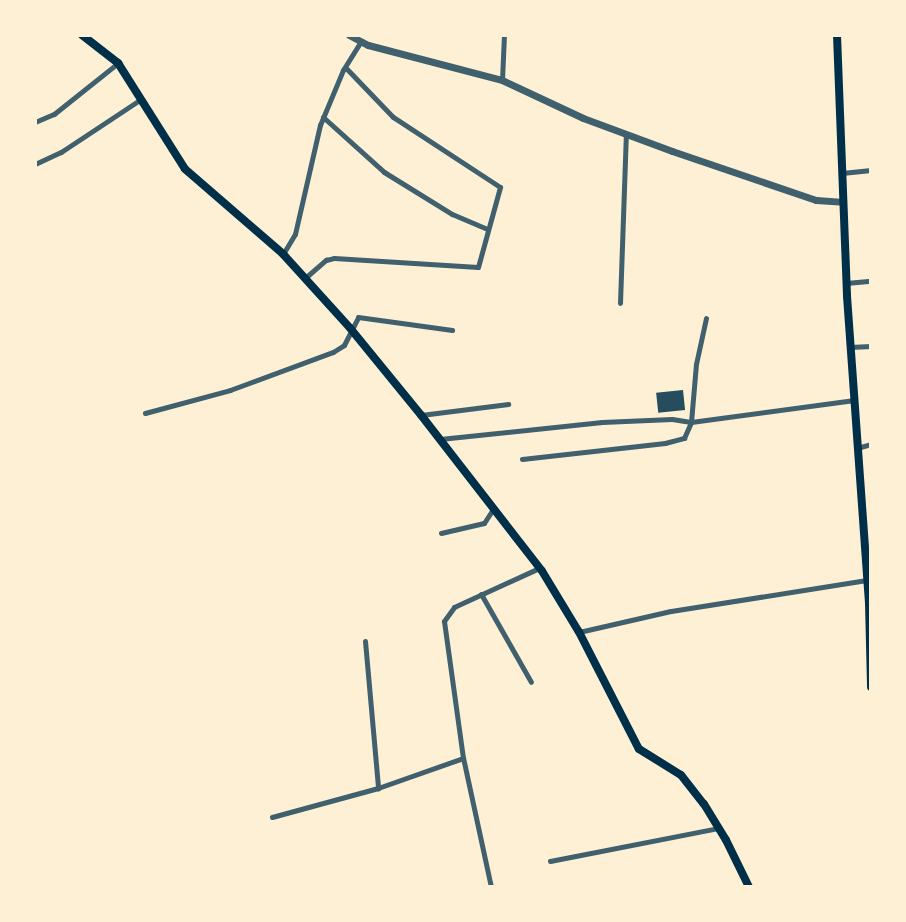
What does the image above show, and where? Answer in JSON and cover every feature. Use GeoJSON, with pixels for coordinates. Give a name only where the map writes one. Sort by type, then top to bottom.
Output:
{"type":"FeatureCollection","features":[{"type":"Feature","properties":{"kind":"main road"},"geometry":{"type":"LineString","coordinates":[[82,35],[118,63],[185,169],[283,254],[350,328],[440,439],[540,568],[579,632],[639,749],[681,775],[718,828],[749,887]]}},
{"type":"Feature","properties":{"kind":"main road"},"geometry":{"type":"LineString","coordinates":[[837,35],[846,283],[867,580],[871,687]]}},
{"type":"Feature","properties":{"kind":"street"},"geometry":{"type":"LineString","coordinates":[[349,35],[362,41],[502,79],[626,134],[816,200],[843,202]]}},
{"type":"Feature","properties":{"kind":"street"},"geometry":{"type":"LineString","coordinates":[[502,79],[504,35]]}},
{"type":"Feature","properties":{"kind":"street"},"geometry":{"type":"LineString","coordinates":[[283,254],[295,234],[312,151],[323,117],[345,67],[362,41]]}},
{"type":"Feature","properties":{"kind":"street"},"geometry":{"type":"LineString","coordinates":[[35,122],[54,114],[118,63]]}},
{"type":"Feature","properties":{"kind":"street"},"geometry":{"type":"LineString","coordinates":[[305,278],[326,260],[334,258],[478,267],[500,187],[393,117],[345,67]]}},
{"type":"Feature","properties":{"kind":"street"},"geometry":{"type":"LineString","coordinates":[[35,164],[61,152],[141,99]]}},
{"type":"Feature","properties":{"kind":"street"},"geometry":{"type":"LineString","coordinates":[[323,117],[384,172],[452,214],[488,229]]}},
{"type":"Feature","properties":{"kind":"street"},"geometry":{"type":"LineString","coordinates":[[620,303],[626,134]]}},
{"type":"Feature","properties":{"kind":"street"},"geometry":{"type":"LineString","coordinates":[[842,173],[871,170]]}},
{"type":"Feature","properties":{"kind":"street"},"geometry":{"type":"LineString","coordinates":[[846,283],[871,281]]}},
{"type":"Feature","properties":{"kind":"street"},"geometry":{"type":"LineString","coordinates":[[145,413],[230,390],[333,352],[344,345],[354,320],[364,316],[452,330]]}},
{"type":"Feature","properties":{"kind":"street"},"geometry":{"type":"LineString","coordinates":[[522,458],[678,441],[687,433],[691,422],[696,364],[706,318]]}},
{"type":"Feature","properties":{"kind":"street"},"geometry":{"type":"LineString","coordinates":[[850,347],[871,346]]}},
{"type":"Feature","properties":{"kind":"street"},"geometry":{"type":"LineString","coordinates":[[440,439],[602,422],[672,419],[691,422],[853,400]]}},
{"type":"Feature","properties":{"kind":"street"},"geometry":{"type":"LineString","coordinates":[[421,415],[508,404]]}},
{"type":"Feature","properties":{"kind":"street"},"geometry":{"type":"LineString","coordinates":[[857,448],[871,444]]}},
{"type":"Feature","properties":{"kind":"street"},"geometry":{"type":"LineString","coordinates":[[441,533],[484,523],[493,509]]}},
{"type":"Feature","properties":{"kind":"street"},"geometry":{"type":"LineString","coordinates":[[491,887],[463,758],[444,621],[454,607],[540,568]]}},
{"type":"Feature","properties":{"kind":"street"},"geometry":{"type":"LineString","coordinates":[[579,632],[671,611],[867,580]]}},
{"type":"Feature","properties":{"kind":"street"},"geometry":{"type":"LineString","coordinates":[[481,594],[531,682]]}},
{"type":"Feature","properties":{"kind":"street"},"geometry":{"type":"LineString","coordinates":[[365,641],[378,788]]}},
{"type":"Feature","properties":{"kind":"street"},"geometry":{"type":"LineString","coordinates":[[272,817],[378,788],[463,758]]}},
{"type":"Feature","properties":{"kind":"street"},"geometry":{"type":"LineString","coordinates":[[550,861],[718,828]]}},
{"type":"Feature","properties":{"kind":"building"},"geometry":{"type":"Polygon","coordinates":[[[683,390],[685,410],[658,413],[656,393],[683,390]]]}}]}
